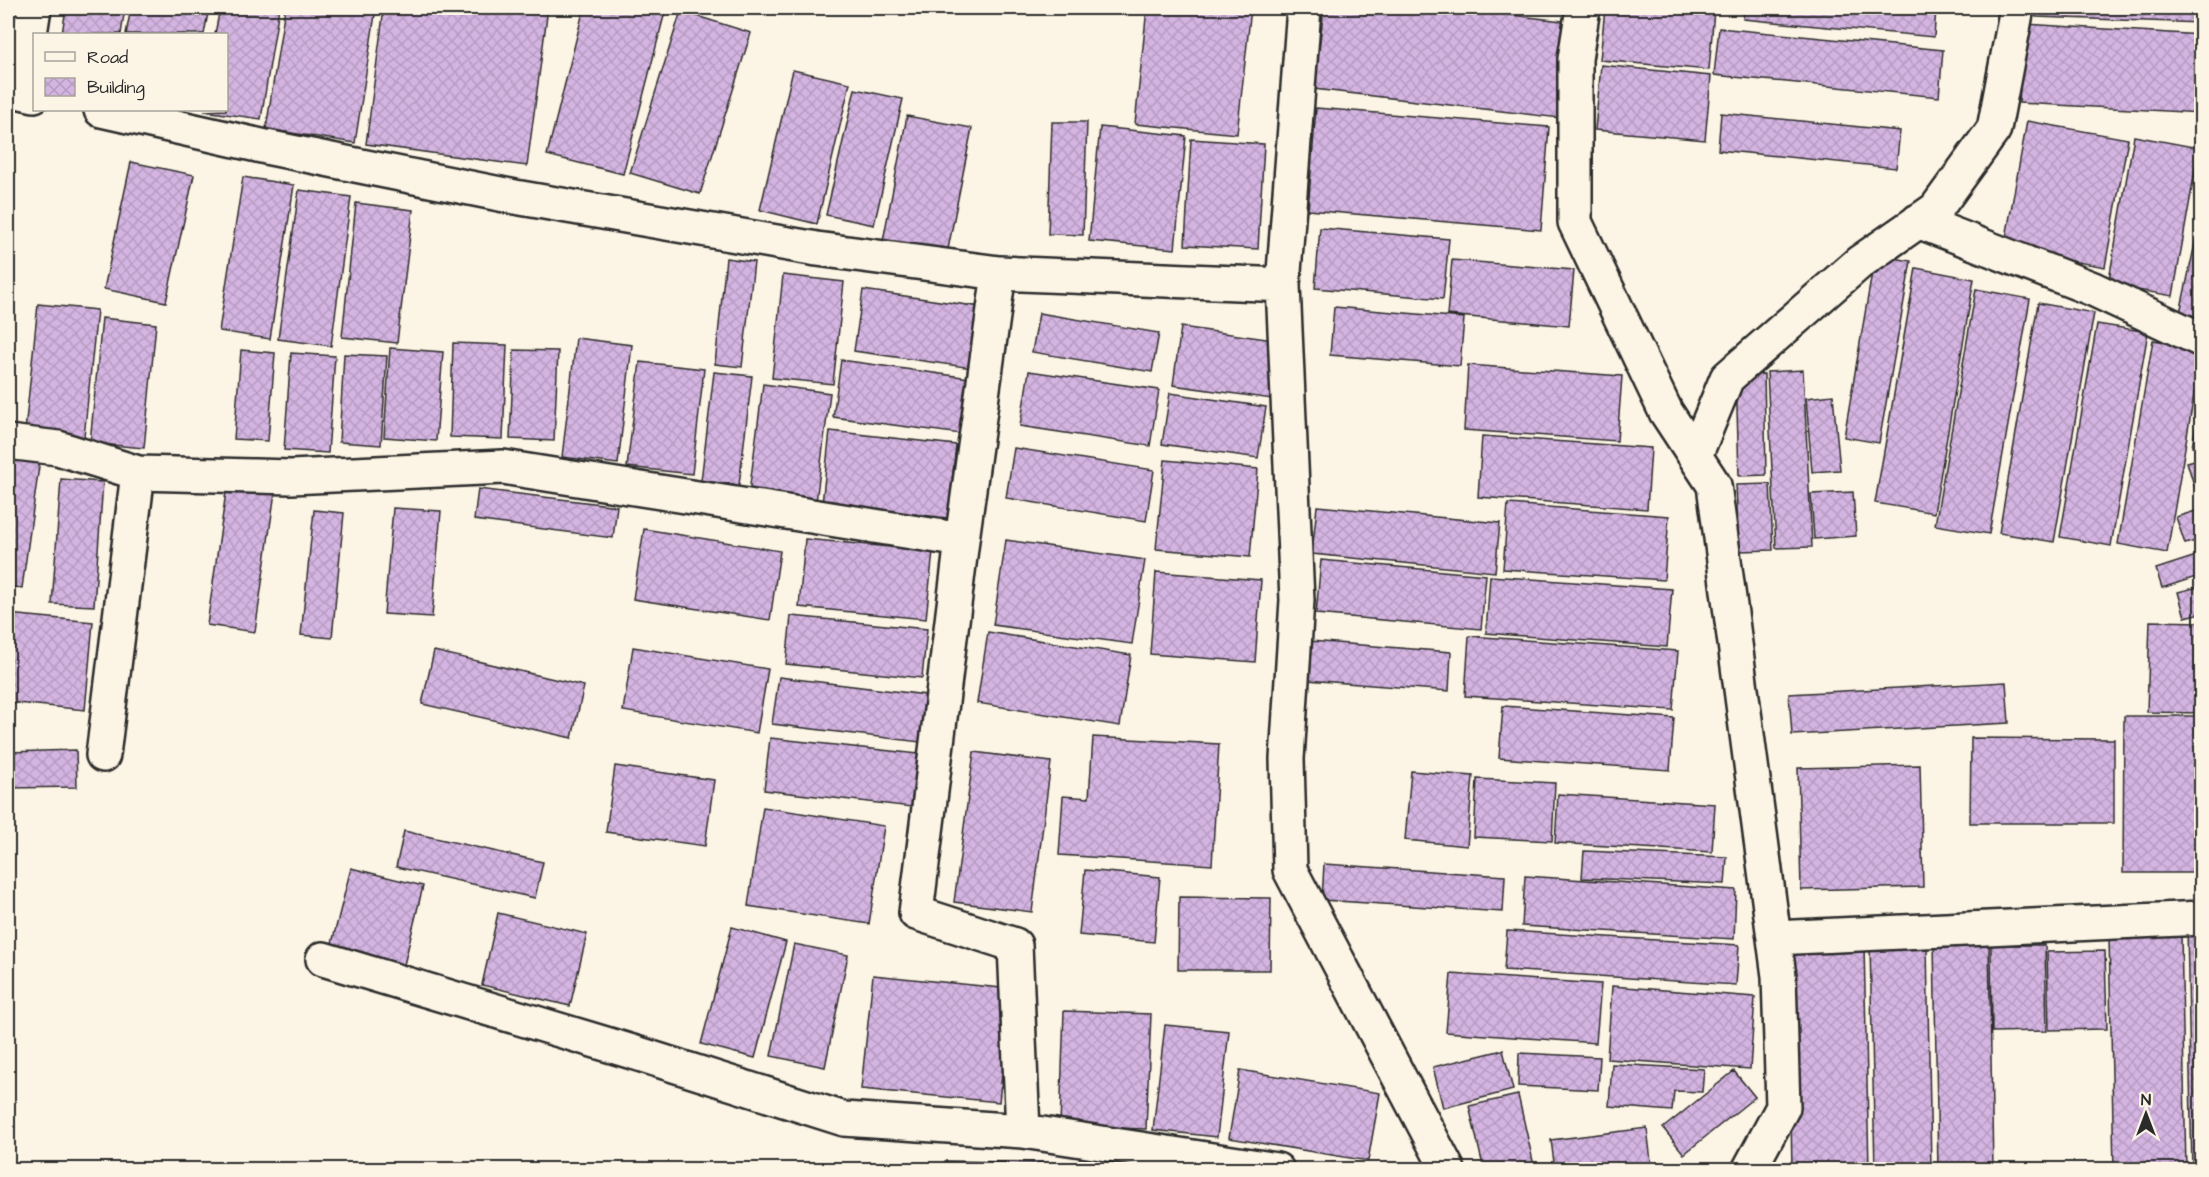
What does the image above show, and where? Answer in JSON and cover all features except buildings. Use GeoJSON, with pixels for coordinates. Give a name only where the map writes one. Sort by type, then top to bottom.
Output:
{"type":"FeatureCollection","features":[{"type":"Feature","properties":{"kind":"street"},"geometry":{"type":"LineString","coordinates":[[33,94],[21,92],[34,8]]}},
{"type":"Feature","properties":{"kind":"street"},"geometry":{"type":"LineString","coordinates":[[1304,8],[1283,285],[1297,600],[1287,759],[1290,870],[1448,1170]]}},
{"type":"Feature","properties":{"kind":"street"},"geometry":{"type":"LineString","coordinates":[[1583,8],[1575,59],[1575,222],[1666,412],[1714,485],[1779,976],[1783,1107],[1762,1160]]}},
{"type":"Feature","properties":{"kind":"street"},"geometry":{"type":"LineString","coordinates":[[1695,456],[1727,378],[1860,262],[1936,209],[1994,129],[2017,8]]}},
{"type":"Feature","properties":{"kind":"street"},"geometry":{"type":"LineString","coordinates":[[105,111],[266,147],[515,196],[817,249],[999,273],[1283,285]]}},
{"type":"Feature","properties":{"kind":"street"},"geometry":{"type":"LineString","coordinates":[[1918,221],[2093,289],[2202,340]]}},
{"type":"Feature","properties":{"kind":"street"},"geometry":{"type":"LineString","coordinates":[[999,273],[962,540],[916,913],[1015,945],[1023,1131]]}},
{"type":"Feature","properties":{"kind":"street"},"geometry":{"type":"LineString","coordinates":[[8,442],[58,448],[138,472],[291,477],[503,467],[962,540]]}},
{"type":"Feature","properties":{"kind":"street"},"geometry":{"type":"LineString","coordinates":[[103,755],[138,472]]}},
{"type":"Feature","properties":{"kind":"street"},"geometry":{"type":"LineString","coordinates":[[1774,938],[2202,918]]}},
{"type":"Feature","properties":{"kind":"street"},"geometry":{"type":"LineString","coordinates":[[323,959],[844,1119],[1023,1131],[1217,1166],[1277,1170]]}}]}
